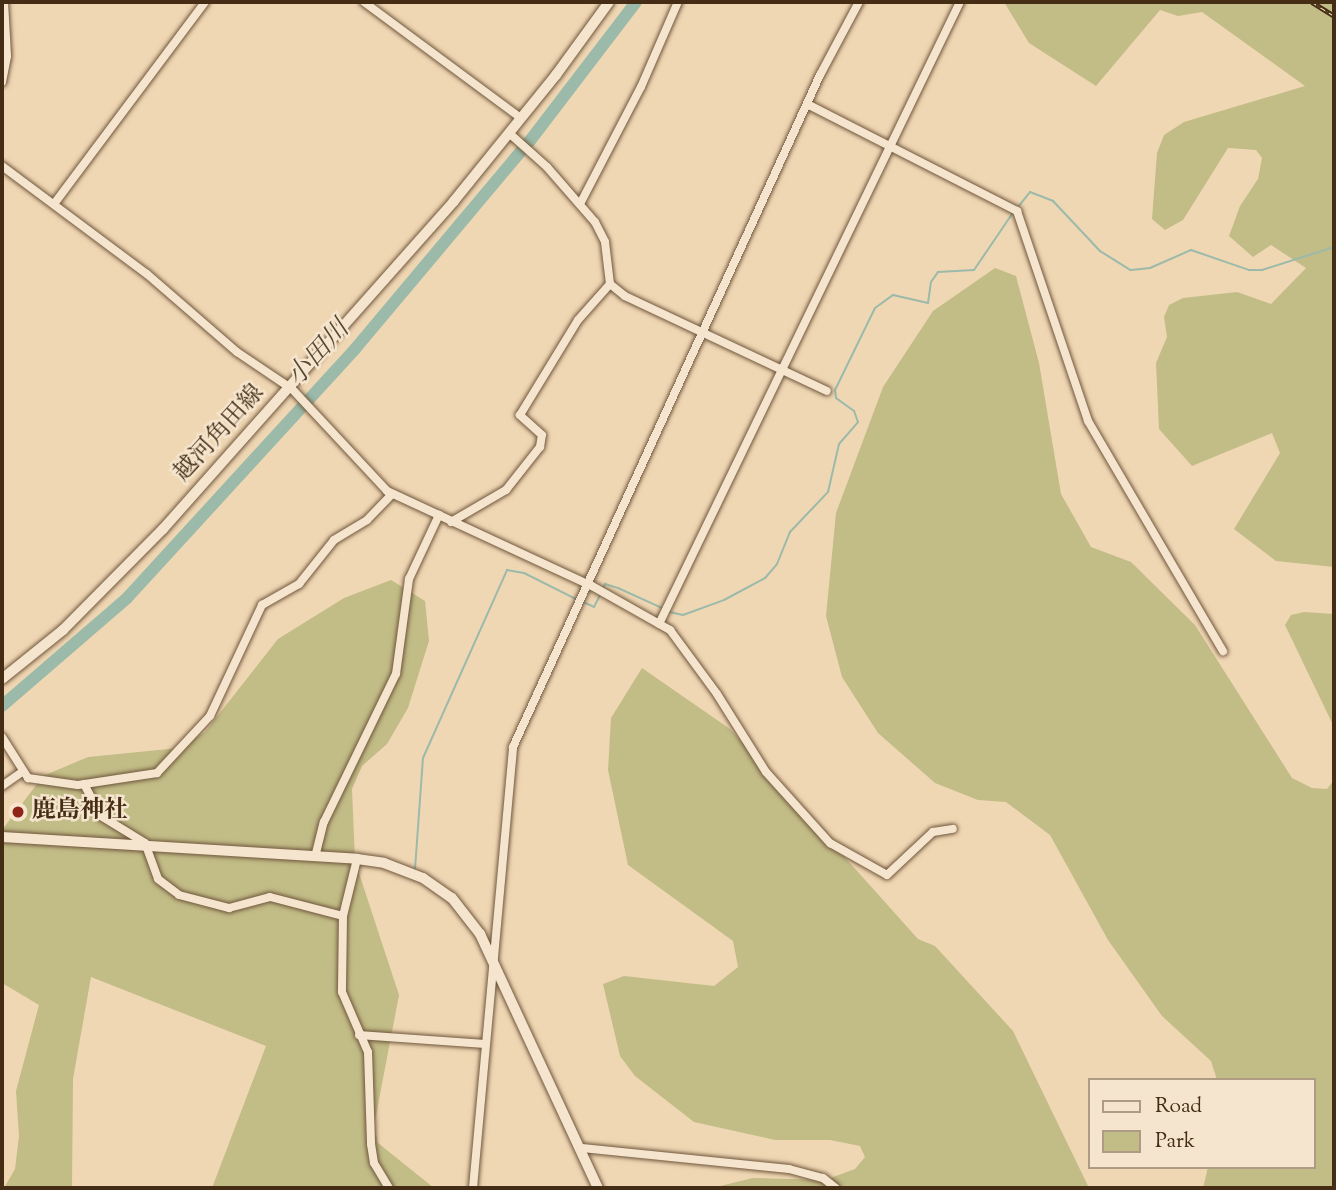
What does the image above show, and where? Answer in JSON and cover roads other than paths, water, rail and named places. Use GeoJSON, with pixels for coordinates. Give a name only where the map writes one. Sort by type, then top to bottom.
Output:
{"type":"FeatureCollection","features":[{"type":"Feature","properties":{"kind":"main road","name":"越河角田線"},"geometry":{"type":"LineString","coordinates":[[4,673],[121,575],[288,389],[521,118],[609,2]]}},
{"type":"Feature","properties":{"kind":"main road"},"geometry":{"type":"LineString","coordinates":[[2,837],[357,859],[404,869],[452,898],[480,934],[582,1148],[598,1188]]}},
{"type":"Feature","properties":{"kind":"street"},"geometry":{"type":"LineString","coordinates":[[2,82],[6,72],[4,2]]}},
{"type":"Feature","properties":{"kind":"street"},"geometry":{"type":"LineString","coordinates":[[54,204],[205,2]]}},
{"type":"Feature","properties":{"kind":"street"},"geometry":{"type":"LineString","coordinates":[[364,2],[521,118]]}},
{"type":"Feature","properties":{"kind":"street"},"geometry":{"type":"LineString","coordinates":[[580,204],[678,2]]}},
{"type":"Feature","properties":{"kind":"street"},"geometry":{"type":"LineString","coordinates":[[473,1188],[513,747],[701,331],[732,274],[807,104],[859,2]]}},
{"type":"Feature","properties":{"kind":"street"},"geometry":{"type":"LineString","coordinates":[[659,624],[960,2]]}},
{"type":"Feature","properties":{"kind":"street"},"geometry":{"type":"LineString","coordinates":[[807,104],[1017,211],[1088,421],[1223,651]]}},
{"type":"Feature","properties":{"kind":"street"},"geometry":{"type":"LineString","coordinates":[[509,132],[580,204],[605,242],[610,284],[625,296],[828,391]]}},
{"type":"Feature","properties":{"kind":"street"},"geometry":{"type":"LineString","coordinates":[[2,166],[288,389],[392,494],[586,584],[676,635],[766,772],[830,843],[887,875],[900,867],[933,832],[953,829]]}},
{"type":"Feature","properties":{"kind":"street"},"geometry":{"type":"LineString","coordinates":[[451,522],[506,490],[540,447],[542,435],[520,415],[578,320],[610,284]]}},
{"type":"Feature","properties":{"kind":"street"},"geometry":{"type":"LineString","coordinates":[[2,737],[28,778],[52,783],[84,784],[158,773],[210,716],[262,605],[299,584],[334,540],[367,520],[392,494]]}},
{"type":"Feature","properties":{"kind":"street"},"geometry":{"type":"LineString","coordinates":[[315,857],[324,822],[397,674],[409,579],[439,515]]}},
{"type":"Feature","properties":{"kind":"street"},"geometry":{"type":"LineString","coordinates":[[2,786],[22,772]]}},
{"type":"Feature","properties":{"kind":"street"},"geometry":{"type":"LineString","coordinates":[[84,784],[101,816],[138,836],[149,848],[158,879],[179,895],[229,908],[270,897],[343,916]]}},
{"type":"Feature","properties":{"kind":"street"},"geometry":{"type":"LineString","coordinates":[[357,859],[343,916],[342,992],[370,1063],[374,1163],[389,1188]]}},
{"type":"Feature","properties":{"kind":"street"},"geometry":{"type":"LineString","coordinates":[[359,1034],[485,1044]]}},
{"type":"Feature","properties":{"kind":"street"},"geometry":{"type":"LineString","coordinates":[[582,1148],[789,1169],[822,1178],[836,1188]]}},
{"type":"Feature","properties":{"kind":"waterway","name":"小田川"},"geometry":{"type":"LineString","coordinates":[[2,706],[127,598],[355,349],[529,142],[636,2]]}},
{"type":"Feature","properties":{"kind":"waterway"},"geometry":{"type":"LineString","coordinates":[[1018,207],[1030,192],[1053,201],[1100,251],[1131,270],[1150,268],[1191,250],[1249,270],[1262,270],[1334,247]]}},
{"type":"Feature","properties":{"kind":"waterway"},"geometry":{"type":"LineString","coordinates":[[670,612],[683,615],[724,600],[765,578],[777,564],[790,532],[828,492],[839,444],[858,422],[854,411],[836,398],[835,390],[875,308],[893,295],[928,303],[931,282],[938,272],[974,270],[1012,214]]}},
{"type":"Feature","properties":{"kind":"waterway"},"geometry":{"type":"LineString","coordinates":[[415,869],[423,758],[507,570],[524,573],[578,600]]}},
{"type":"Feature","properties":{"kind":"waterway"},"geometry":{"type":"LineString","coordinates":[[602,590],[605,584],[662,608]]}},
{"type":"Feature","properties":{"kind":"waterway"},"geometry":{"type":"LineString","coordinates":[[583,602],[594,607],[600,595]]}},
{"type":"Feature","properties":{"kind":"railway"},"geometry":{"type":"LineString","coordinates":[[1312,2],[1334,16]]}},
{"type":"Feature","properties":{"kind":"place","name":"鹿島神社"},"geometry":{"type":"Point","coordinates":[18,812]}}]}
